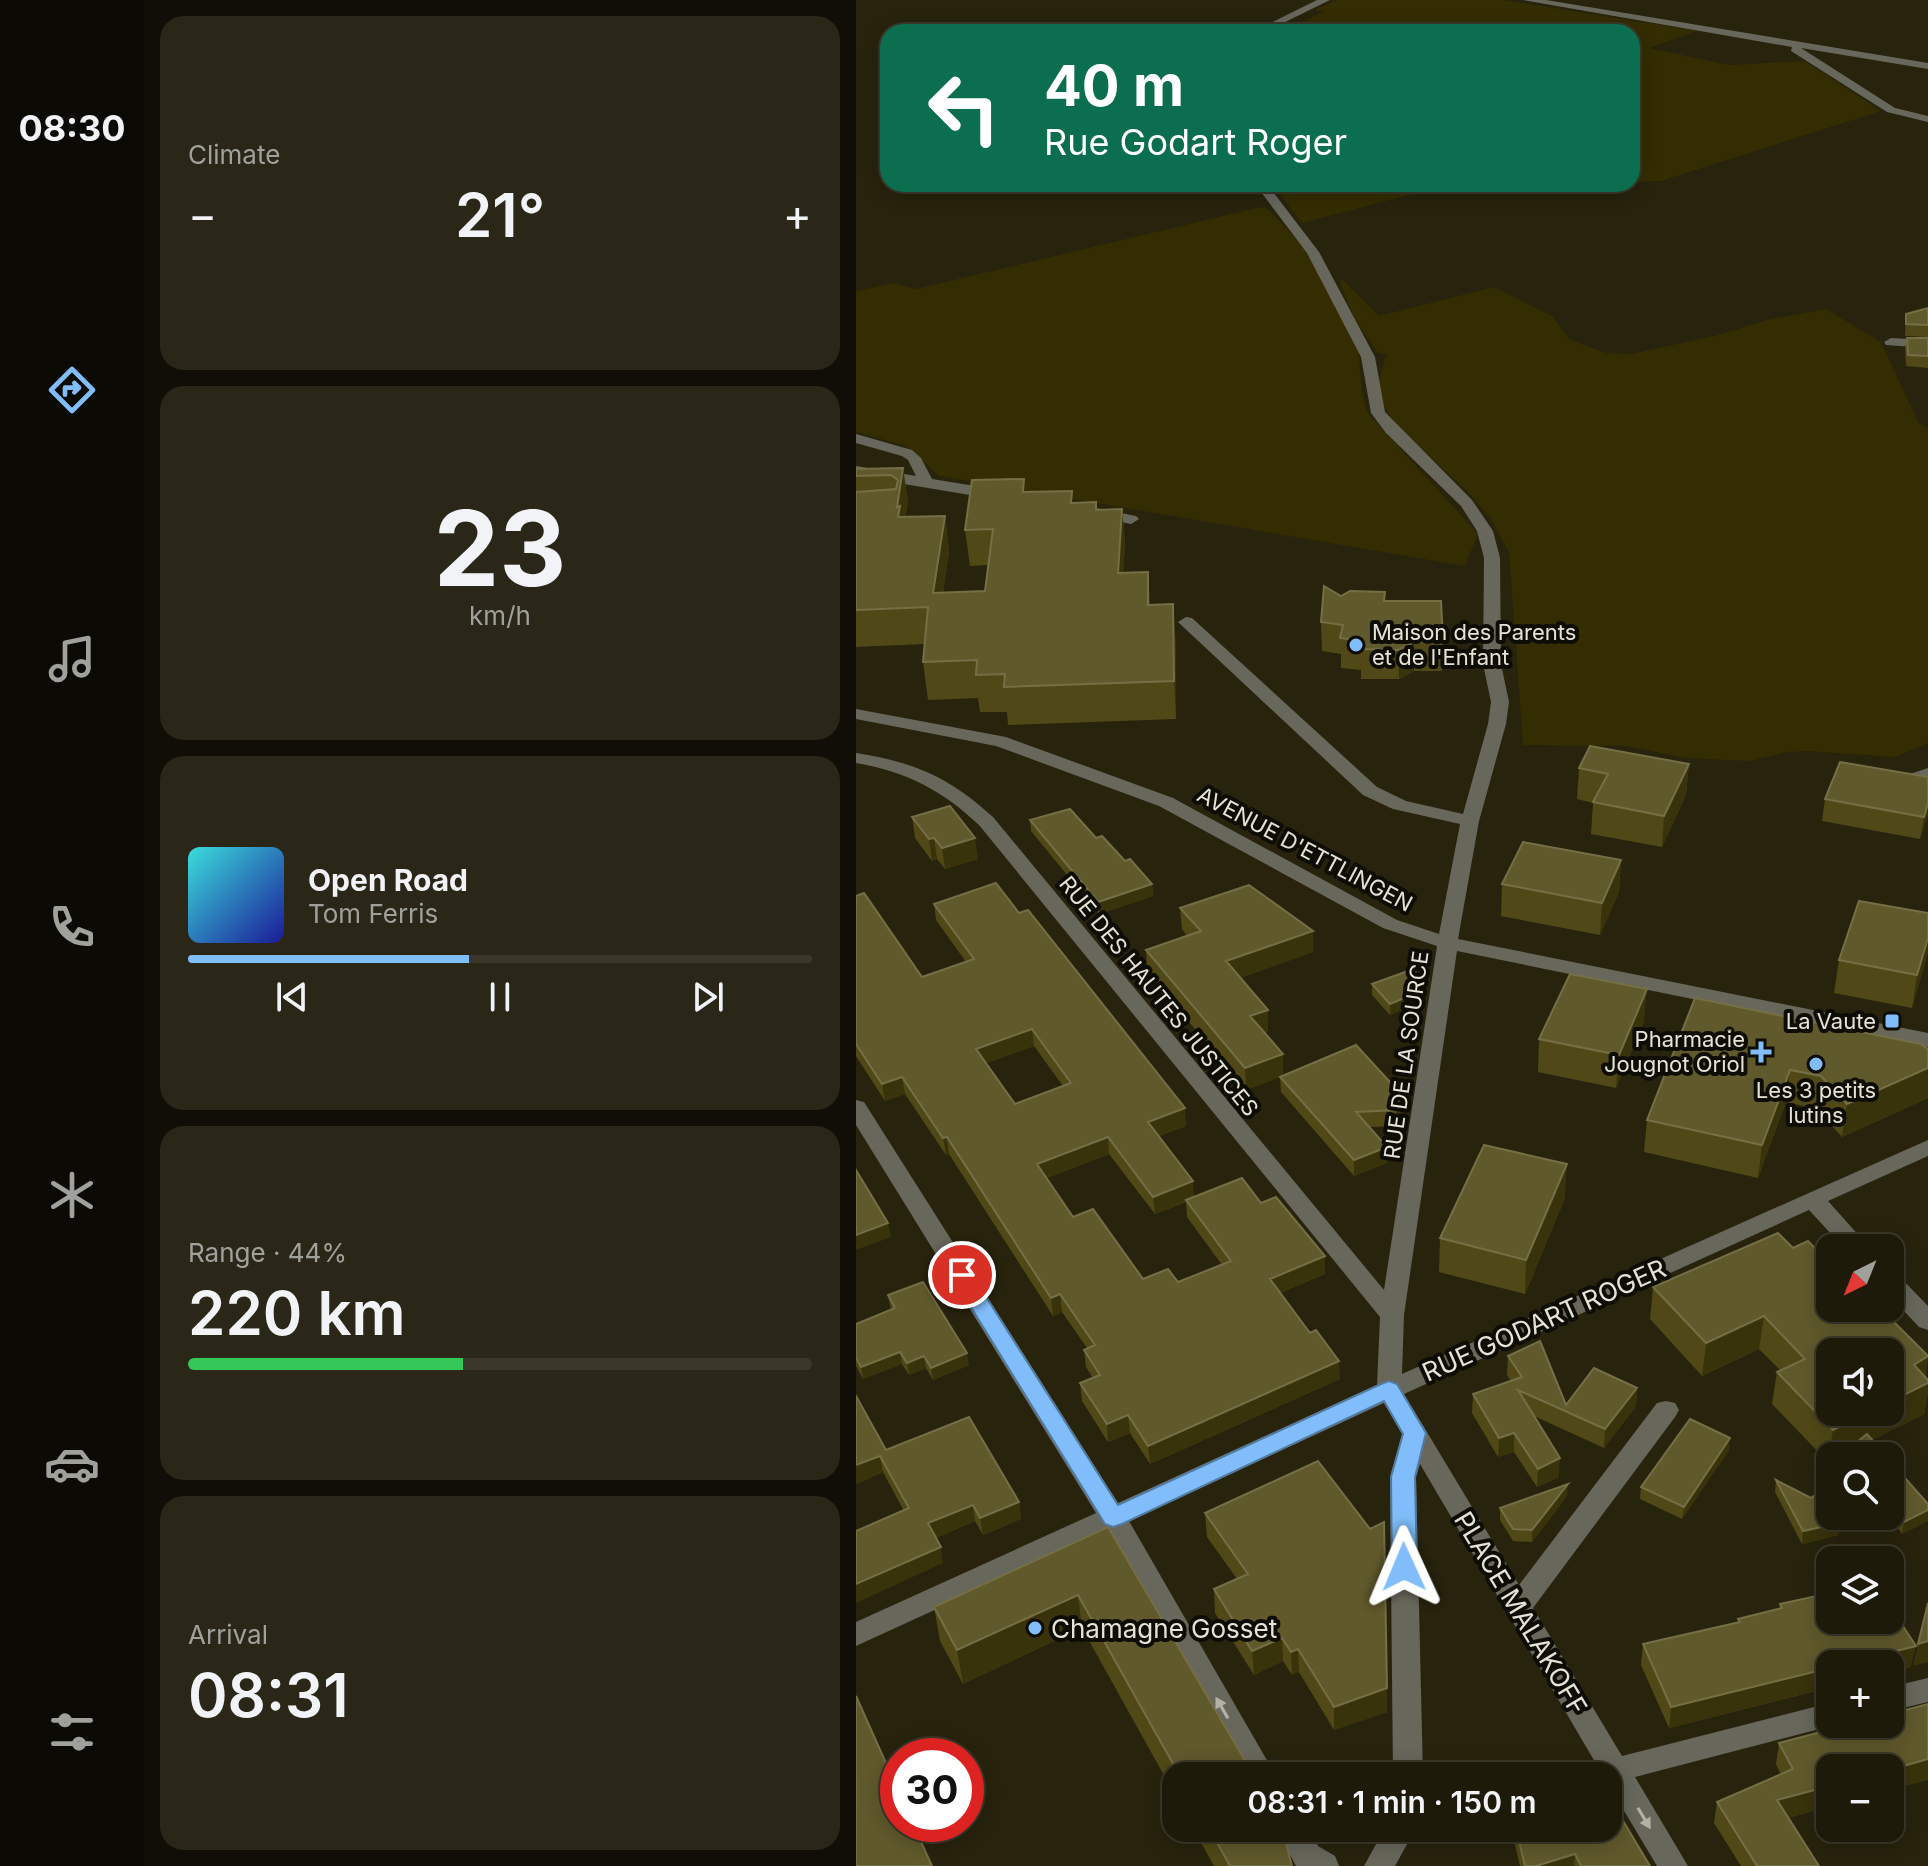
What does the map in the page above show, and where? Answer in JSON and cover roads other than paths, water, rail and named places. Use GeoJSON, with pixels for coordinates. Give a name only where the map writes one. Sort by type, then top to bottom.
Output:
{"type":"FeatureCollection","features":[{"type":"Feature","properties":{"kind":"street"},"geometry":{"type":"LineString","coordinates":[[1274,24],[1325,0]]}},
{"type":"Feature","properties":{"kind":"street"},"geometry":{"type":"LineString","coordinates":[[1528,0],[1928,66]]}},
{"type":"Feature","properties":{"kind":"street"},"geometry":{"type":"LineString","coordinates":[[1766,39],[1821,64],[1891,110],[1928,119]]}},
{"type":"Feature","properties":{"kind":"street","name":"RUE DE LA SOURCE"},"geometry":{"type":"LineString","coordinates":[[1267,192],[1313,252],[1368,357],[1378,413],[1391,430],[1467,503],[1485,531],[1492,558],[1492,664],[1500,702],[1497,724],[1470,821],[1447,943],[1392,1315],[1389,1390]]}},
{"type":"Feature","properties":{"kind":"street"},"geometry":{"type":"LineString","coordinates":[[1891,342],[1928,344]]}},
{"type":"Feature","properties":{"kind":"street"},"geometry":{"type":"LineString","coordinates":[[856,438],[907,453],[914,458],[926,482]]}},
{"type":"Feature","properties":{"kind":"street"},"geometry":{"type":"LineString","coordinates":[[856,471],[1006,497]]}},
{"type":"Feature","properties":{"kind":"street"},"geometry":{"type":"LineString","coordinates":[[1084,510],[1131,519]]}},
{"type":"Feature","properties":{"kind":"street"},"geometry":{"type":"LineString","coordinates":[[1186,622],[1370,791],[1400,805],[1470,821]]}},
{"type":"Feature","properties":{"kind":"street","name":"AVENUE D'ETTLINGEN"},"geometry":{"type":"LineString","coordinates":[[856,714],[1000,741],[1166,802],[1390,924],[1447,943],[1928,1040]]}},
{"type":"Feature","properties":{"kind":"street","name":"RUE DES HAUTES JUSTICES"},"geometry":{"type":"LineString","coordinates":[[856,758],[900,766],[937,780],[965,800],[986,821],[1300,1207],[1392,1315]]}},
{"type":"Feature","properties":{"kind":"street"},"geometry":{"type":"LineString","coordinates":[[1907,781],[1928,773]]}},
{"type":"Feature","properties":{"kind":"street"},"geometry":{"type":"LineString","coordinates":[[856,1107],[1113,1518],[1253,1762]]}},
{"type":"Feature","properties":{"kind":"street","name":"RUE GODART ROGER"},"geometry":{"type":"LineString","coordinates":[[856,1635],[1928,1147]]}},
{"type":"Feature","properties":{"kind":"street"},"geometry":{"type":"LineString","coordinates":[[1813,1200],[1845,1234]]}},
{"type":"Feature","properties":{"kind":"street"},"geometry":{"type":"LineString","coordinates":[[1904,1296],[1928,1321]]}},
{"type":"Feature","properties":{"kind":"street","name":"PLACE MALAKOFF"},"geometry":{"type":"LineString","coordinates":[[1389,1390],[1518,1607],[1596,1762]]}},
{"type":"Feature","properties":{"kind":"street"},"geometry":{"type":"LineString","coordinates":[[1518,1607],[1666,1410]]}},
{"type":"Feature","properties":{"kind":"street"},"geometry":{"type":"LineString","coordinates":[[1408,1762],[1403,1477],[1415,1433]]}},
{"type":"Feature","properties":{"kind":"street"},"geometry":{"type":"LineString","coordinates":[[1904,1696],[1928,1690]]}},
{"type":"Feature","properties":{"kind":"street"},"geometry":{"type":"LineString","coordinates":[[1622,1768],[1816,1719]]}},
{"type":"Feature","properties":{"kind":"street","name":"PLACE MALAKOFF"},"geometry":{"type":"LineString","coordinates":[[1622,1799],[1673,1866]]}},
{"type":"Feature","properties":{"kind":"street"},"geometry":{"type":"LineString","coordinates":[[1299,1842],[1307,1856],[1324,1866]]}},
{"type":"Feature","properties":{"kind":"street"},"geometry":{"type":"LineString","coordinates":[[1379,1866],[1393,1842]]}},
{"type":"Feature","properties":{"kind":"place","name":"Maison des Parents et de l'Enfant"},"geometry":{"type":"Point","coordinates":[1356,645]}},
{"type":"Feature","properties":{"kind":"place","name":"La Vaute"},"geometry":{"type":"Point","coordinates":[1892,1021]}},
{"type":"Feature","properties":{"kind":"place","name":"Pharmacie Jougnot Oriol"},"geometry":{"type":"Point","coordinates":[1761,1052]}},
{"type":"Feature","properties":{"kind":"place","name":"Les 3 petits lutins"},"geometry":{"type":"Point","coordinates":[1816,1064]}},
{"type":"Feature","properties":{"kind":"place","name":"Chamagne Gosset"},"geometry":{"type":"Point","coordinates":[1035,1628]}}]}
